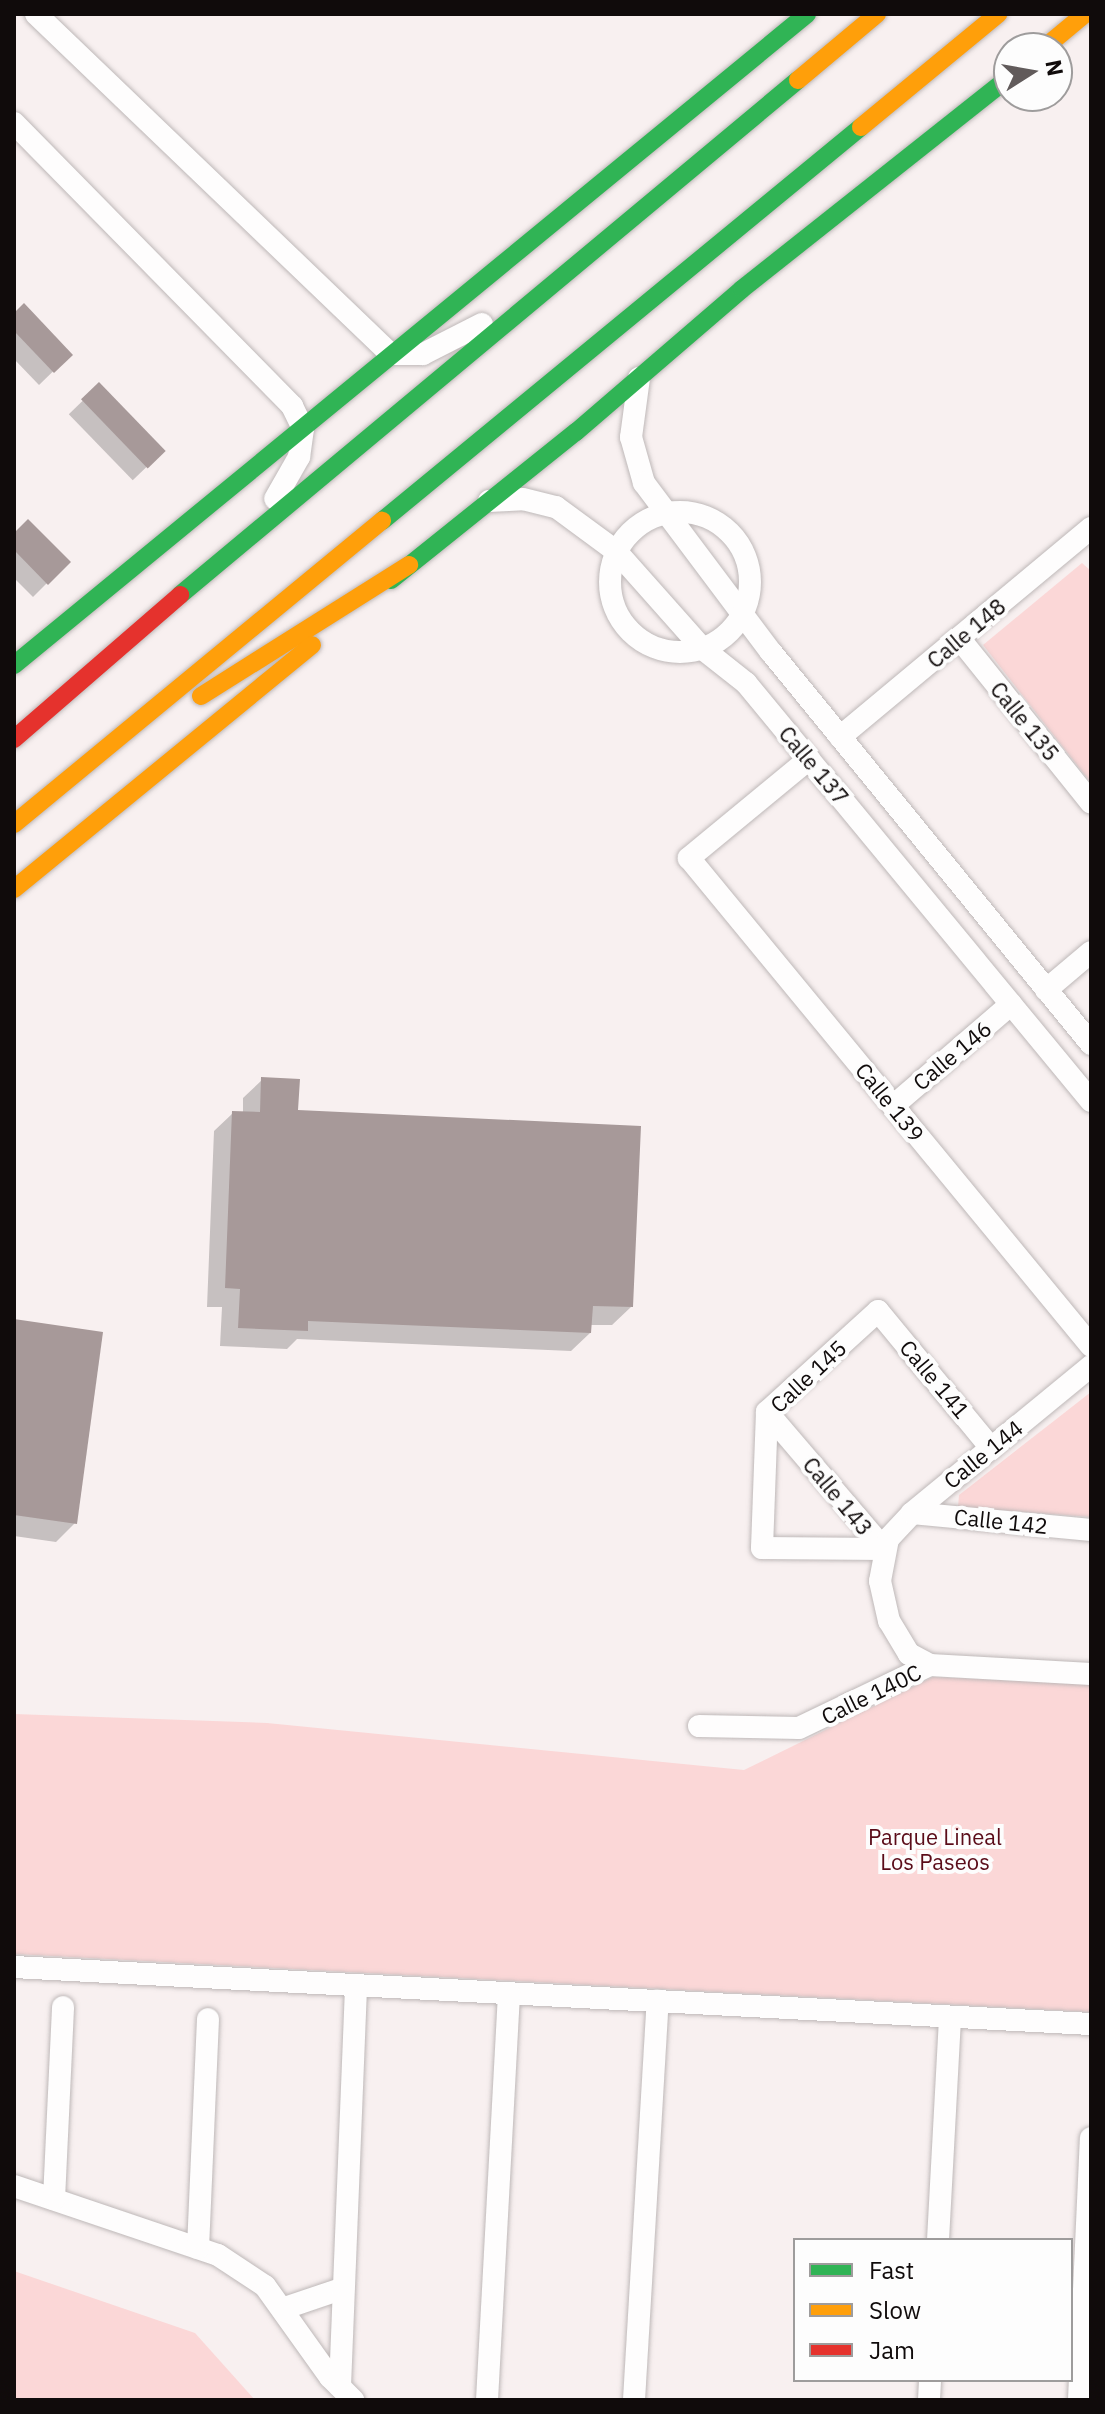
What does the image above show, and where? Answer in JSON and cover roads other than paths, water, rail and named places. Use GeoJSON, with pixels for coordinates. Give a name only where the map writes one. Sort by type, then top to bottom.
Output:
{"type":"FeatureCollection","features":[{"type":"Feature","properties":{"kind":"main road"},"geometry":{"type":"LineString","coordinates":[[14,665],[807,14]]}},
{"type":"Feature","properties":{"kind":"main road"},"geometry":{"type":"LineString","coordinates":[[19,732],[258,527],[877,14]]}},
{"type":"Feature","properties":{"kind":"main road"},"geometry":{"type":"LineString","coordinates":[[14,824],[998,14]]}},
{"type":"Feature","properties":{"kind":"main road"},"geometry":{"type":"LineString","coordinates":[[1063,32],[1085,14]]}},
{"type":"Feature","properties":{"kind":"main road"},"geometry":{"type":"LineString","coordinates":[[753,115],[772,78],[793,57]]}},
{"type":"Feature","properties":{"kind":"main road"},"geometry":{"type":"LineString","coordinates":[[14,889],[993,90]]}},
{"type":"Feature","properties":{"kind":"main road"},"geometry":{"type":"LineString","coordinates":[[102,751],[240,674],[409,565]]}},
{"type":"Feature","properties":{"kind":"street"},"geometry":{"type":"LineString","coordinates":[[36,14],[390,354],[423,354],[466,330],[514,314]]}},
{"type":"Feature","properties":{"kind":"street"},"geometry":{"type":"LineString","coordinates":[[14,123],[292,406],[303,429],[299,457],[258,527]]}},
{"type":"Feature","properties":{"kind":"street","name":"Calle 137"},"geometry":{"type":"LineString","coordinates":[[639,378],[631,413],[632,447],[644,483],[840,737],[1091,1044]]}},
{"type":"Feature","properties":{"kind":"street","name":"Calle 137"},"geometry":{"type":"LineString","coordinates":[[489,501],[523,499],[556,507],[616,551],[703,649],[746,683],[1091,1101]]}},
{"type":"Feature","properties":{"kind":"street"},"geometry":{"type":"LineString","coordinates":[[664,512],[709,517],[728,529],[750,569],[743,614],[733,629],[703,649],[679,653],[636,637],[611,597],[610,574],[616,551],[644,520],[664,512]]}},
{"type":"Feature","properties":{"kind":"street","name":"Calle 148"},"geometry":{"type":"LineString","coordinates":[[840,737],[1091,528]]}},
{"type":"Feature","properties":{"kind":"street","name":"Calle 135"},"geometry":{"type":"LineString","coordinates":[[959,638],[1091,803]]}},
{"type":"Feature","properties":{"kind":"street","name":"Calle 139"},"geometry":{"type":"LineString","coordinates":[[809,759],[689,858],[1091,1346]]}},
{"type":"Feature","properties":{"kind":"street"},"geometry":{"type":"LineString","coordinates":[[945,924],[971,898]]}},
{"type":"Feature","properties":{"kind":"street"},"geometry":{"type":"LineString","coordinates":[[1046,990],[1091,952]]}},
{"type":"Feature","properties":{"kind":"street","name":"Calle 146"},"geometry":{"type":"LineString","coordinates":[[893,1106],[1011,1004]]}},
{"type":"Feature","properties":{"kind":"street","name":"Calle 145"},"geometry":{"type":"LineString","coordinates":[[878,1311],[767,1412],[762,1548],[884,1549]]}},
{"type":"Feature","properties":{"kind":"street","name":"Calle 141"},"geometry":{"type":"LineString","coordinates":[[878,1311],[991,1448]]}},
{"type":"Feature","properties":{"kind":"street","name":"Calle 144"},"geometry":{"type":"LineString","coordinates":[[884,1549],[892,1531],[912,1513],[1091,1366]]}},
{"type":"Feature","properties":{"kind":"street","name":"Calle 143"},"geometry":{"type":"LineString","coordinates":[[767,1412],[884,1549],[880,1581],[893,1634],[909,1654],[930,1665]]}},
{"type":"Feature","properties":{"kind":"street","name":"Calle 142"},"geometry":{"type":"LineString","coordinates":[[912,1513],[1091,1530]]}},
{"type":"Feature","properties":{"kind":"street","name":"Calle 140C"},"geometry":{"type":"LineString","coordinates":[[699,1726],[799,1728],[930,1665],[1091,1674]]}},
{"type":"Feature","properties":{"kind":"street"},"geometry":{"type":"LineString","coordinates":[[14,1967],[1091,2024]]}},
{"type":"Feature","properties":{"kind":"street"},"geometry":{"type":"LineString","coordinates":[[347,2393],[344,2288],[356,1985]]}},
{"type":"Feature","properties":{"kind":"street"},"geometry":{"type":"LineString","coordinates":[[487,2400],[509,1994]]}},
{"type":"Feature","properties":{"kind":"street"},"geometry":{"type":"LineString","coordinates":[[634,2400],[658,2001]]}},
{"type":"Feature","properties":{"kind":"street"},"geometry":{"type":"LineString","coordinates":[[54,2199],[63,2007]]}},
{"type":"Feature","properties":{"kind":"street"},"geometry":{"type":"LineString","coordinates":[[938,2238],[950,2017]]}},
{"type":"Feature","properties":{"kind":"street"},"geometry":{"type":"LineString","coordinates":[[198,2248],[208,2019]]}},
{"type":"Feature","properties":{"kind":"street"},"geometry":{"type":"LineString","coordinates":[[1079,2400],[1091,2138]]}},
{"type":"Feature","properties":{"kind":"street"},"geometry":{"type":"LineString","coordinates":[[14,2186],[198,2248],[265,2286],[347,2393]]}},
{"type":"Feature","properties":{"kind":"street"},"geometry":{"type":"LineString","coordinates":[[282,2309],[344,2288]]}},
{"type":"Feature","properties":{"kind":"park label","name":"Parque Lineal Los Paseos"},"geometry":{"type":"Point","coordinates":[935,1848]}}]}
